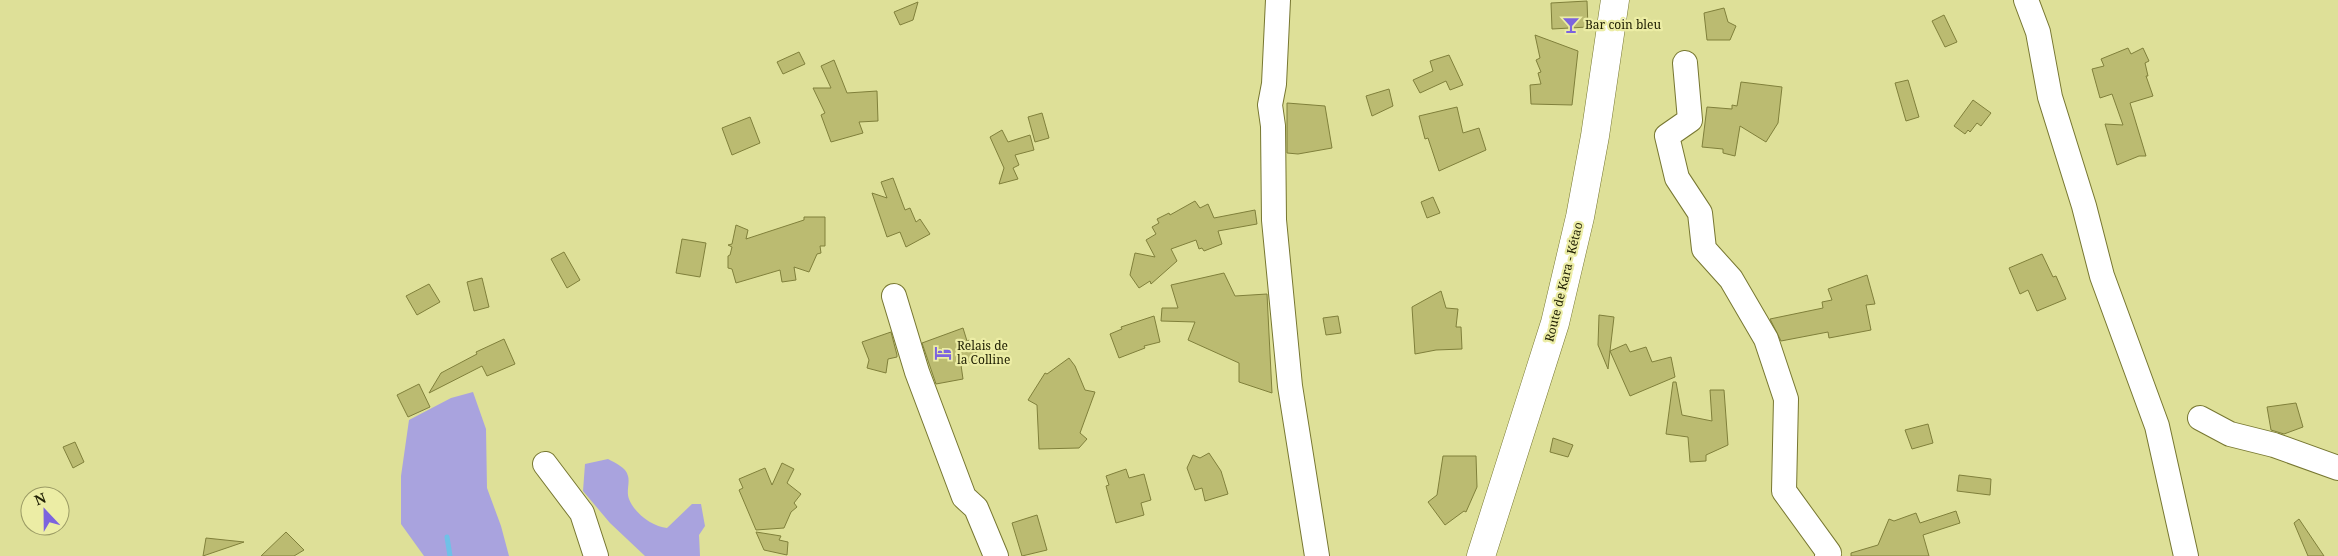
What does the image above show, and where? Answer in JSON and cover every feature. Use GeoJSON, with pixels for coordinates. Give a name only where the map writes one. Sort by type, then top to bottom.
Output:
{"type":"FeatureCollection","features":[{"type":"Feature","properties":{"kind":"main road","name":"Route de Kara - Kétao"},"geometry":{"type":"LineString","coordinates":[[1481,556],[1555,323],[1580,217],[1594,145],[1615,0]]}},
{"type":"Feature","properties":{"kind":"street"},"geometry":{"type":"LineString","coordinates":[[1278,0],[1274,84],[1270,105],[1273,126],[1274,220],[1290,386],[1316,556]]}},
{"type":"Feature","properties":{"kind":"street"},"geometry":{"type":"LineString","coordinates":[[2026,0],[2038,32],[2050,97],[2084,206],[2102,276],[2157,426],[2186,556]]}},
{"type":"Feature","properties":{"kind":"street"},"geometry":{"type":"LineString","coordinates":[[1685,63],[1690,120],[1667,136],[1677,178],[1700,213],[1704,249],[1731,280],[1766,339],[1786,399],[1784,491],[1829,553],[1827,556]]}},
{"type":"Feature","properties":{"kind":"street"},"geometry":{"type":"LineString","coordinates":[[894,296],[917,372],[964,497],[976,508],[996,556]]}},
{"type":"Feature","properties":{"kind":"street"},"geometry":{"type":"LineString","coordinates":[[2200,418],[2230,434],[2274,445],[2338,468]]}},
{"type":"Feature","properties":{"kind":"street"},"geometry":{"type":"LineString","coordinates":[[545,464],[582,513],[596,556]]}},
{"type":"Feature","properties":{"kind":"shaded area"},"geometry":{"type":"Polygon","coordinates":[[[473,392],[486,429],[487,488],[501,526],[509,556],[424,556],[401,524],[401,476],[409,420],[451,398],[473,392]]]}},
{"type":"Feature","properties":{"kind":"shaded area"},"geometry":{"type":"Polygon","coordinates":[[[608,459],[627,473],[628,496],[631,504],[640,514],[656,525],[667,528],[692,504],[701,504],[705,526],[699,535],[700,556],[645,556],[610,523],[583,491],[585,464],[608,459]]]}},
{"type":"Feature","properties":{"kind":"building"},"geometry":{"type":"Polygon","coordinates":[[[1587,1],[1588,27],[1552,29],[1551,3],[1587,1]]]}},
{"type":"Feature","properties":{"kind":"building"},"geometry":{"type":"Polygon","coordinates":[[[918,2],[913,20],[900,25],[894,12],[918,2]]]}},
{"type":"Feature","properties":{"kind":"building"},"geometry":{"type":"Polygon","coordinates":[[[1724,8],[1728,22],[1736,26],[1730,40],[1707,40],[1704,13],[1724,8]]]}},
{"type":"Feature","properties":{"kind":"building"},"geometry":{"type":"Polygon","coordinates":[[[1944,15],[1957,42],[1945,47],[1932,21],[1944,15]]]}},
{"type":"Feature","properties":{"kind":"building"},"geometry":{"type":"Polygon","coordinates":[[[1535,35],[1578,51],[1572,105],[1531,104],[1530,85],[1541,84],[1538,73],[1541,72],[1536,60],[1540,58],[1535,35]]]}},
{"type":"Feature","properties":{"kind":"building"},"geometry":{"type":"Polygon","coordinates":[[[2128,48],[2131,54],[2143,48],[2149,61],[2145,63],[2148,76],[2146,76],[2153,96],[2130,103],[2146,156],[2139,156],[2117,165],[2105,124],[2123,125],[2112,94],[2100,98],[2092,69],[2104,66],[2101,59],[2128,48]]]}},
{"type":"Feature","properties":{"kind":"building"},"geometry":{"type":"Polygon","coordinates":[[[799,52],[805,64],[783,74],[777,62],[799,52]]]}},
{"type":"Feature","properties":{"kind":"building"},"geometry":{"type":"Polygon","coordinates":[[[1449,55],[1463,85],[1450,90],[1446,81],[1420,93],[1413,80],[1433,71],[1430,61],[1449,55]]]}},
{"type":"Feature","properties":{"kind":"building"},"geometry":{"type":"Polygon","coordinates":[[[834,60],[847,93],[877,91],[878,121],[859,122],[863,133],[831,142],[821,115],[825,113],[813,88],[831,88],[821,66],[834,60]]]}},
{"type":"Feature","properties":{"kind":"building"},"geometry":{"type":"Polygon","coordinates":[[[1908,80],[1919,117],[1906,121],[1895,83],[1908,80]]]}},
{"type":"Feature","properties":{"kind":"building"},"geometry":{"type":"Polygon","coordinates":[[[1741,82],[1782,87],[1778,123],[1766,142],[1740,126],[1735,156],[1723,153],[1723,149],[1702,147],[1707,107],[1732,109],[1732,105],[1737,106],[1741,82]]]}},
{"type":"Feature","properties":{"kind":"building"},"geometry":{"type":"Polygon","coordinates":[[[1389,89],[1393,106],[1372,116],[1366,96],[1389,89]]]}},
{"type":"Feature","properties":{"kind":"building"},"geometry":{"type":"Polygon","coordinates":[[[1973,100],[1991,113],[1981,126],[1977,123],[1970,132],[1968,130],[1965,134],[1954,126],[1973,100]]]}},
{"type":"Feature","properties":{"kind":"building"},"geometry":{"type":"Polygon","coordinates":[[[1287,103],[1325,106],[1332,148],[1298,154],[1287,153],[1287,103]]]}},
{"type":"Feature","properties":{"kind":"building"},"geometry":{"type":"Polygon","coordinates":[[[1457,107],[1463,133],[1479,128],[1486,150],[1439,171],[1428,138],[1425,139],[1419,116],[1457,107]]]}},
{"type":"Feature","properties":{"kind":"building"},"geometry":{"type":"Polygon","coordinates":[[[1042,113],[1049,138],[1035,142],[1028,117],[1042,113]]]}},
{"type":"Feature","properties":{"kind":"building"},"geometry":{"type":"Polygon","coordinates":[[[750,117],[760,143],[732,155],[722,128],[750,117]]]}},
{"type":"Feature","properties":{"kind":"building"},"geometry":{"type":"Polygon","coordinates":[[[1002,130],[1008,142],[1030,135],[1034,150],[1015,155],[1019,165],[1013,168],[1018,179],[999,184],[1004,168],[990,137],[1002,130]]]}},
{"type":"Feature","properties":{"kind":"building"},"geometry":{"type":"Polygon","coordinates":[[[893,178],[905,210],[910,208],[916,222],[920,219],[930,234],[906,247],[900,232],[887,237],[872,193],[887,198],[881,182],[893,178]]]}},
{"type":"Feature","properties":{"kind":"building"},"geometry":{"type":"Polygon","coordinates":[[[1433,197],[1440,213],[1427,218],[1421,202],[1433,197]]]}},
{"type":"Feature","properties":{"kind":"building"},"geometry":{"type":"Polygon","coordinates":[[[1195,201],[1200,208],[1208,204],[1214,218],[1255,210],[1257,224],[1218,231],[1222,244],[1204,251],[1202,248],[1199,249],[1196,240],[1171,249],[1177,261],[1151,284],[1150,281],[1139,288],[1130,275],[1135,253],[1155,257],[1146,240],[1156,234],[1152,227],[1159,223],[1157,219],[1169,213],[1170,215],[1195,201]]]}},
{"type":"Feature","properties":{"kind":"building"},"geometry":{"type":"Polygon","coordinates":[[[804,217],[825,217],[825,246],[820,246],[821,253],[817,254],[809,272],[794,267],[796,280],[782,282],[780,270],[736,283],[732,269],[728,268],[728,256],[732,247],[728,245],[732,244],[736,225],[748,230],[746,239],[804,220],[804,217]]]}},
{"type":"Feature","properties":{"kind":"building"},"geometry":{"type":"Polygon","coordinates":[[[682,239],[706,243],[700,277],[676,273],[682,239]]]}},
{"type":"Feature","properties":{"kind":"building"},"geometry":{"type":"Polygon","coordinates":[[[564,252],[580,280],[567,288],[551,259],[564,252]]]}},
{"type":"Feature","properties":{"kind":"building"},"geometry":{"type":"Polygon","coordinates":[[[2042,254],[2053,277],[2056,276],[2066,299],[2037,311],[2028,290],[2020,294],[2009,268],[2042,254]]]}},
{"type":"Feature","properties":{"kind":"building"},"geometry":{"type":"Polygon","coordinates":[[[1224,273],[1235,296],[1267,294],[1272,393],[1239,382],[1239,363],[1188,340],[1195,322],[1161,321],[1162,308],[1178,308],[1171,285],[1224,273]]]}},
{"type":"Feature","properties":{"kind":"building"},"geometry":{"type":"Polygon","coordinates":[[[1867,275],[1875,304],[1866,305],[1871,330],[1829,338],[1828,332],[1781,341],[1770,319],[1823,308],[1822,302],[1832,300],[1828,289],[1867,275]]]}},
{"type":"Feature","properties":{"kind":"building"},"geometry":{"type":"Polygon","coordinates":[[[482,278],[489,307],[474,311],[467,282],[482,278]]]}},
{"type":"Feature","properties":{"kind":"building"},"geometry":{"type":"Polygon","coordinates":[[[429,284],[440,302],[417,315],[406,296],[429,284]]]}},
{"type":"Feature","properties":{"kind":"building"},"geometry":{"type":"Polygon","coordinates":[[[1441,291],[1446,308],[1458,309],[1456,327],[1461,327],[1462,349],[1436,350],[1415,354],[1412,307],[1441,291]]]}},
{"type":"Feature","properties":{"kind":"building"},"geometry":{"type":"Polygon","coordinates":[[[1599,315],[1614,317],[1608,369],[1598,345],[1599,315]]]}},
{"type":"Feature","properties":{"kind":"building"},"geometry":{"type":"Polygon","coordinates":[[[1154,316],[1160,342],[1144,346],[1145,348],[1119,358],[1110,334],[1122,329],[1121,327],[1154,316]]]}},
{"type":"Feature","properties":{"kind":"building"},"geometry":{"type":"Polygon","coordinates":[[[1338,316],[1341,333],[1326,335],[1323,318],[1338,316]]]}},
{"type":"Feature","properties":{"kind":"building"},"geometry":{"type":"Polygon","coordinates":[[[963,328],[967,341],[972,339],[978,360],[961,365],[963,379],[936,384],[922,343],[963,328]]]}},
{"type":"Feature","properties":{"kind":"building"},"geometry":{"type":"Polygon","coordinates":[[[891,332],[897,357],[888,359],[886,373],[867,368],[869,360],[862,342],[891,332]]]}},
{"type":"Feature","properties":{"kind":"building"},"geometry":{"type":"Polygon","coordinates":[[[504,339],[515,364],[487,376],[482,366],[429,393],[441,373],[477,354],[476,352],[504,339]]]}},
{"type":"Feature","properties":{"kind":"building"},"geometry":{"type":"Polygon","coordinates":[[[1626,344],[1630,352],[1646,347],[1652,362],[1671,357],[1675,377],[1630,396],[1610,351],[1626,344]]]}},
{"type":"Feature","properties":{"kind":"building"},"geometry":{"type":"Polygon","coordinates":[[[1069,358],[1075,366],[1085,390],[1095,392],[1080,433],[1087,439],[1079,448],[1039,449],[1037,405],[1028,400],[1045,373],[1047,374],[1069,358]]]}},
{"type":"Feature","properties":{"kind":"building"},"geometry":{"type":"Polygon","coordinates":[[[1673,382],[1676,382],[1682,415],[1712,421],[1710,390],[1724,390],[1728,445],[1706,455],[1706,461],[1690,462],[1688,437],[1666,434],[1673,382]]]}},
{"type":"Feature","properties":{"kind":"building"},"geometry":{"type":"Polygon","coordinates":[[[419,384],[430,407],[408,417],[397,395],[419,384]]]}},
{"type":"Feature","properties":{"kind":"building"},"geometry":{"type":"Polygon","coordinates":[[[2296,403],[2303,427],[2284,434],[2271,430],[2267,407],[2296,403]]]}},
{"type":"Feature","properties":{"kind":"building"},"geometry":{"type":"Polygon","coordinates":[[[1928,424],[1933,443],[1912,449],[1905,430],[1928,424]]]}},
{"type":"Feature","properties":{"kind":"building"},"geometry":{"type":"Polygon","coordinates":[[[1553,438],[1573,445],[1568,457],[1550,452],[1553,438]]]}},
{"type":"Feature","properties":{"kind":"building"},"geometry":{"type":"Polygon","coordinates":[[[75,442],[84,462],[73,468],[63,447],[75,442]]]}},
{"type":"Feature","properties":{"kind":"building"},"geometry":{"type":"Polygon","coordinates":[[[1209,453],[1221,471],[1228,494],[1205,501],[1202,488],[1195,490],[1187,468],[1193,455],[1200,458],[1209,453]]]}},
{"type":"Feature","properties":{"kind":"building"},"geometry":{"type":"Polygon","coordinates":[[[1443,456],[1476,456],[1477,487],[1466,512],[1464,511],[1445,525],[1428,502],[1437,495],[1443,456]]]}},
{"type":"Feature","properties":{"kind":"building"},"geometry":{"type":"Polygon","coordinates":[[[782,463],[794,469],[787,483],[801,494],[794,503],[797,507],[791,512],[784,528],[756,530],[739,490],[743,488],[739,479],[765,468],[772,485],[782,463]]]}},
{"type":"Feature","properties":{"kind":"building"},"geometry":{"type":"Polygon","coordinates":[[[1126,469],[1129,478],[1144,474],[1151,500],[1141,503],[1144,515],[1116,523],[1106,486],[1109,485],[1106,476],[1126,469]]]}},
{"type":"Feature","properties":{"kind":"building"},"geometry":{"type":"Polygon","coordinates":[[[1959,475],[1991,479],[1990,495],[1957,491],[1959,475]]]}},
{"type":"Feature","properties":{"kind":"building"},"geometry":{"type":"Polygon","coordinates":[[[1956,511],[1960,523],[1923,535],[1929,556],[1851,556],[1851,553],[1878,545],[1889,519],[1894,521],[1916,513],[1920,523],[1956,511]]]}},
{"type":"Feature","properties":{"kind":"building"},"geometry":{"type":"Polygon","coordinates":[[[1037,515],[1047,550],[1022,556],[1012,523],[1037,515]]]}},
{"type":"Feature","properties":{"kind":"building"},"geometry":{"type":"Polygon","coordinates":[[[2299,519],[2324,556],[2308,556],[2294,523],[2299,519]]]}},
{"type":"Feature","properties":{"kind":"building"},"geometry":{"type":"Polygon","coordinates":[[[286,532],[304,550],[294,556],[261,556],[286,532]]]}},
{"type":"Feature","properties":{"kind":"building"},"geometry":{"type":"Polygon","coordinates":[[[756,532],[781,536],[779,540],[788,542],[787,555],[764,550],[756,532]]]}},
{"type":"Feature","properties":{"kind":"building"},"geometry":{"type":"Polygon","coordinates":[[[206,538],[244,542],[203,556],[206,538]]]}},
{"type":"Feature","properties":{"kind":"waterway"},"geometry":{"type":"LineString","coordinates":[[447,537],[450,556]]}},
{"type":"Feature","properties":{"kind":"place","name":"Bar coin bleu"},"geometry":{"type":"Point","coordinates":[1571,25]}},
{"type":"Feature","properties":{"kind":"place","name":"Relais de la Colline"},"geometry":{"type":"Point","coordinates":[943,353]}}]}
